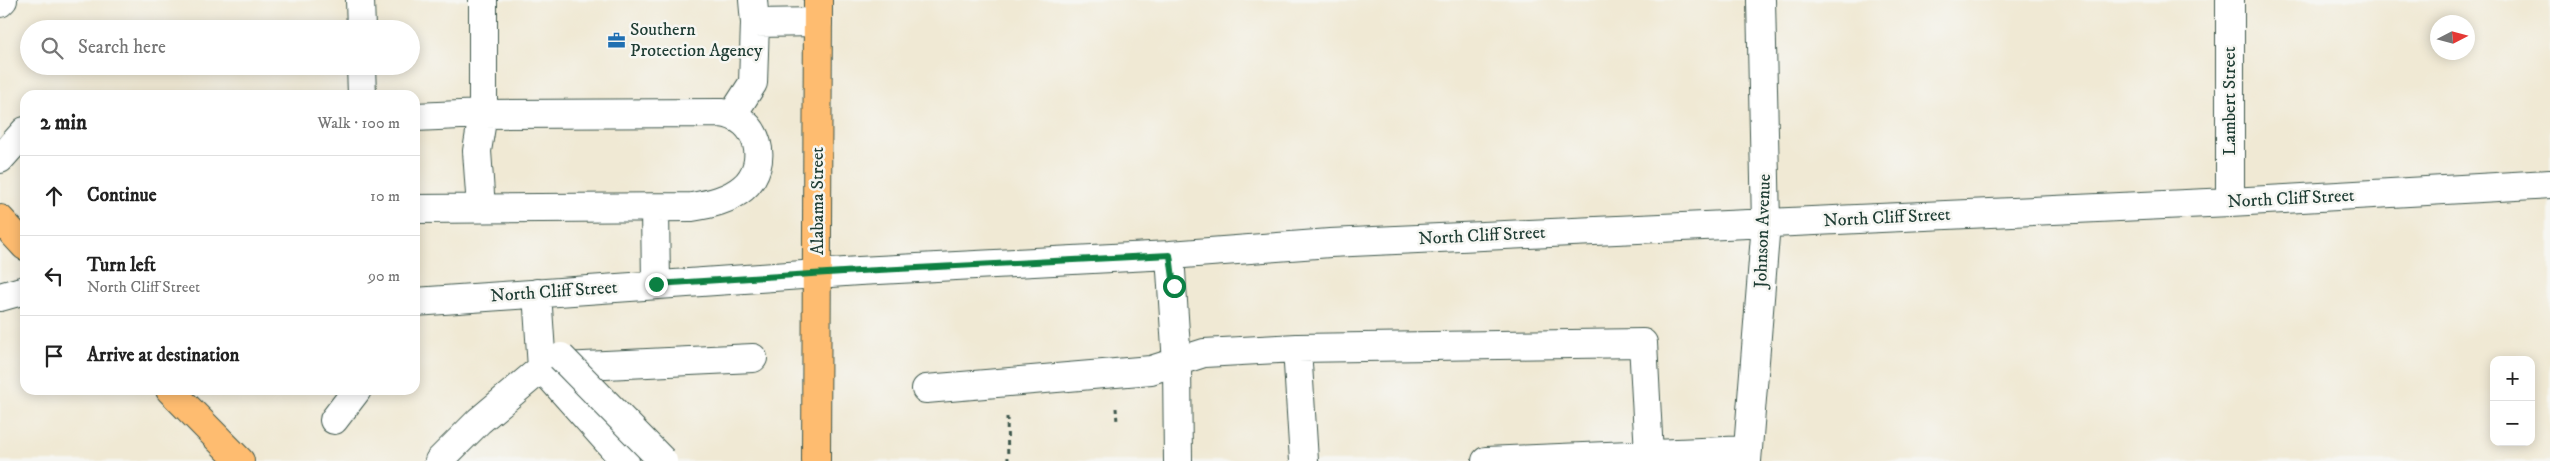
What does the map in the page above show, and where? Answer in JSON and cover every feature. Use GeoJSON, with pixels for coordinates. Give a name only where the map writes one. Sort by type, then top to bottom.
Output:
{"type":"FeatureCollection","features":[{"type":"Feature","properties":{"kind":"main road","name":"Alabama Street"},"geometry":{"type":"LineString","coordinates":[[816,461],[818,11]]}},
{"type":"Feature","properties":{"kind":"main road"},"geometry":{"type":"LineString","coordinates":[[0,219],[20,241]]}},
{"type":"Feature","properties":{"kind":"main road"},"geometry":{"type":"LineString","coordinates":[[175,395],[240,461]]}},
{"type":"Feature","properties":{"kind":"street"},"geometry":{"type":"LineString","coordinates":[[0,3],[3,0]]}},
{"type":"Feature","properties":{"kind":"street"},"geometry":{"type":"LineString","coordinates":[[360,0],[361,20]]}},
{"type":"Feature","properties":{"kind":"street"},"geometry":{"type":"LineString","coordinates":[[481,208],[477,151],[483,114],[483,0]]}},
{"type":"Feature","properties":{"kind":"street","name":"Johnson Avenue"},"geometry":{"type":"LineString","coordinates":[[1748,456],[1766,223],[1762,0]]}},
{"type":"Feature","properties":{"kind":"street","name":"Lambert Street"},"geometry":{"type":"LineString","coordinates":[[2230,0],[2230,202]]}},
{"type":"Feature","properties":{"kind":"street"},"geometry":{"type":"LineString","coordinates":[[733,114],[754,83],[754,12],[818,11]]}},
{"type":"Feature","properties":{"kind":"street"},"geometry":{"type":"LineString","coordinates":[[361,75],[362,90]]}},
{"type":"Feature","properties":{"kind":"street"},"geometry":{"type":"LineString","coordinates":[[420,116],[733,114],[754,132],[758,152],[756,169],[744,187],[715,202],[692,207],[420,208]]}},
{"type":"Feature","properties":{"kind":"street"},"geometry":{"type":"LineString","coordinates":[[0,159],[20,137]]}},
{"type":"Feature","properties":{"kind":"street","name":"North Cliff Street"},"geometry":{"type":"LineString","coordinates":[[420,302],[656,284],[1170,255],[1330,243],[2230,202],[2550,184]]}},
{"type":"Feature","properties":{"kind":"street"},"geometry":{"type":"LineString","coordinates":[[655,208],[656,284]]}},
{"type":"Feature","properties":{"kind":"street"},"geometry":{"type":"LineString","coordinates":[[1170,255],[1177,364],[1178,461]]}},
{"type":"Feature","properties":{"kind":"street"},"geometry":{"type":"LineString","coordinates":[[0,297],[20,291]]}},
{"type":"Feature","properties":{"kind":"street"},"geometry":{"type":"LineString","coordinates":[[537,293],[552,363],[625,461]]}},
{"type":"Feature","properties":{"kind":"street"},"geometry":{"type":"LineString","coordinates":[[926,389],[1151,370],[1177,364],[1204,353],[1297,348],[1643,343],[1648,454]]}},
{"type":"Feature","properties":{"kind":"street"},"geometry":{"type":"LineString","coordinates":[[1297,348],[1304,461]]}},
{"type":"Feature","properties":{"kind":"street"},"geometry":{"type":"LineString","coordinates":[[439,461],[480,421],[552,363],[753,358]]}},
{"type":"Feature","properties":{"kind":"street"},"geometry":{"type":"LineString","coordinates":[[552,363],[663,461]]}},
{"type":"Feature","properties":{"kind":"street"},"geometry":{"type":"LineString","coordinates":[[334,420],[353,395]]}},
{"type":"Feature","properties":{"kind":"street"},"geometry":{"type":"LineString","coordinates":[[1486,461],[1618,458],[1648,454],[1748,456]]}},
{"type":"Feature","properties":{"kind":"path"},"geometry":{"type":"LineString","coordinates":[[1007,429],[1008,461]]}},
{"type":"Feature","properties":{"kind":"place","name":"Southern Protection Agency"},"geometry":{"type":"Point","coordinates":[616,40]}},
{"type":"Feature","properties":{"kind":"route"},"geometry":{"type":"LineString","coordinates":[[656,284],[859,271],[1170,255],[1174,286]]}}]}
